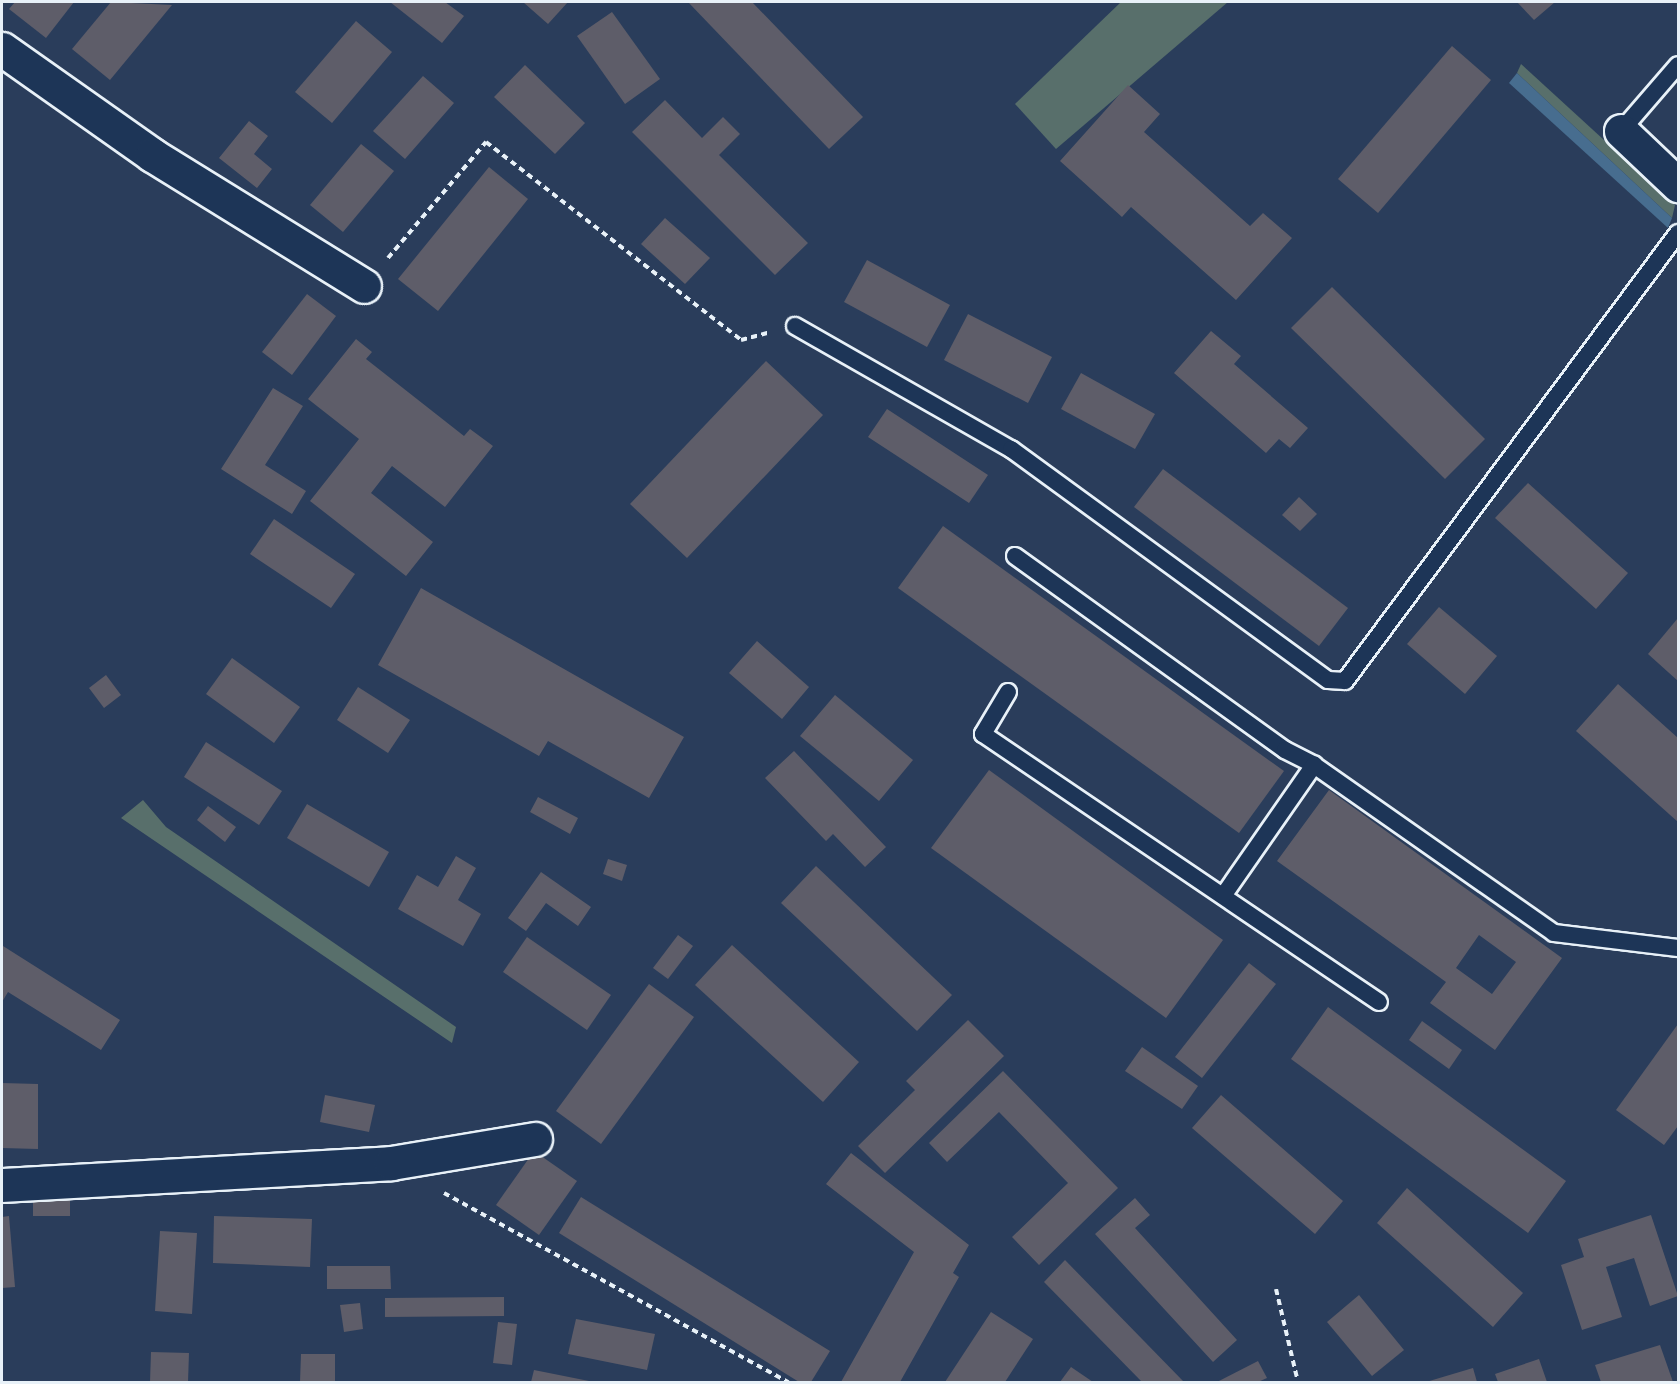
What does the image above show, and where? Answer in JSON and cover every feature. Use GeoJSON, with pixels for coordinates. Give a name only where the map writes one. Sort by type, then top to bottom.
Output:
{"type":"FeatureCollection","features":[{"type":"Feature","properties":{"kind":"street"},"geometry":{"type":"LineString","coordinates":[[2,49],[152,155],[364,286]]}},
{"type":"Feature","properties":{"kind":"street"},"geometry":{"type":"LineString","coordinates":[[1622,131],[1678,185]]}},
{"type":"Feature","properties":{"kind":"street"},"geometry":{"type":"LineString","coordinates":[[2,1185],[391,1163],[535,1139]]}},
{"type":"Feature","properties":{"kind":"lane"},"geometry":{"type":"LineString","coordinates":[[1622,131],[1678,65]]}},
{"type":"Feature","properties":{"kind":"lane"},"geometry":{"type":"LineString","coordinates":[[795,326],[1011,449],[1328,680],[1346,681],[1678,233]]}},
{"type":"Feature","properties":{"kind":"lane"},"geometry":{"type":"LineString","coordinates":[[1015,556],[1285,750],[1314,765],[1554,933],[1678,948]]}},
{"type":"Feature","properties":{"kind":"lane"},"geometry":{"type":"LineString","coordinates":[[1008,692],[983,734],[1379,1002]]}},
{"type":"Feature","properties":{"kind":"lane"},"geometry":{"type":"LineString","coordinates":[[1223,896],[1314,765]]}},
{"type":"Feature","properties":{"kind":"path"},"geometry":{"type":"LineString","coordinates":[[364,286],[486,142],[741,340],[795,326]]}},
{"type":"Feature","properties":{"kind":"path"},"geometry":{"type":"LineString","coordinates":[[441,1191],[788,1383]]}},
{"type":"Feature","properties":{"kind":"path"},"geometry":{"type":"LineString","coordinates":[[1276,1289],[1298,1383]]}},
{"type":"Feature","properties":{"kind":"green space"},"geometry":{"type":"Polygon","coordinates":[[[1121,2],[1228,2],[1056,149],[1015,104],[1121,2]]]}},
{"type":"Feature","properties":{"kind":"green space"},"geometry":{"type":"Polygon","coordinates":[[[1521,64],[1675,205],[1672,218],[1517,73],[1521,64]]]}},
{"type":"Feature","properties":{"kind":"green space"},"geometry":{"type":"Polygon","coordinates":[[[143,800],[166,827],[456,1027],[452,1043],[121,818],[143,800]]]}},
{"type":"Feature","properties":{"kind":"water"},"geometry":{"type":"Polygon","coordinates":[[[1517,73],[1672,218],[1668,228],[1509,83],[1517,73]]]}},
{"type":"Feature","properties":{"kind":"building"},"geometry":{"type":"Polygon","coordinates":[[[15,2],[74,2],[46,38],[9,9],[15,2]]]}},
{"type":"Feature","properties":{"kind":"building"},"geometry":{"type":"Polygon","coordinates":[[[111,2],[172,5],[110,80],[72,49],[111,2]]]}},
{"type":"Feature","properties":{"kind":"building"},"geometry":{"type":"Polygon","coordinates":[[[390,2],[445,2],[464,16],[442,43],[390,2]]]}},
{"type":"Feature","properties":{"kind":"building"},"geometry":{"type":"Polygon","coordinates":[[[523,2],[568,2],[548,24],[523,2]]]}},
{"type":"Feature","properties":{"kind":"building"},"geometry":{"type":"Polygon","coordinates":[[[688,2],[752,2],[863,117],[829,149],[688,2]]]}},
{"type":"Feature","properties":{"kind":"building"},"geometry":{"type":"Polygon","coordinates":[[[1517,2],[1555,2],[1534,20],[1517,2]]]}},
{"type":"Feature","properties":{"kind":"building"},"geometry":{"type":"Polygon","coordinates":[[[612,12],[660,79],[625,104],[577,36],[612,12]]]}},
{"type":"Feature","properties":{"kind":"building"},"geometry":{"type":"Polygon","coordinates":[[[356,21],[392,52],[332,123],[295,92],[356,21]]]}},
{"type":"Feature","properties":{"kind":"building"},"geometry":{"type":"Polygon","coordinates":[[[1452,46],[1491,80],[1378,213],[1338,179],[1452,46]]]}},
{"type":"Feature","properties":{"kind":"building"},"geometry":{"type":"Polygon","coordinates":[[[525,65],[585,123],[555,154],[494,97],[525,65]]]}},
{"type":"Feature","properties":{"kind":"building"},"geometry":{"type":"Polygon","coordinates":[[[423,76],[454,103],[405,159],[373,131],[423,76]]]}},
{"type":"Feature","properties":{"kind":"building"},"geometry":{"type":"Polygon","coordinates":[[[1128,85],[1160,114],[1144,132],[1250,226],[1263,213],[1292,238],[1236,300],[1131,207],[1122,217],[1060,161],[1128,85]]]}},
{"type":"Feature","properties":{"kind":"building"},"geometry":{"type":"Polygon","coordinates":[[[665,100],[702,138],[723,117],[740,134],[719,155],[808,243],[775,275],[632,132],[665,100]]]}},
{"type":"Feature","properties":{"kind":"building"},"geometry":{"type":"Polygon","coordinates":[[[249,121],[268,136],[254,154],[272,169],[257,188],[219,158],[249,121]]]}},
{"type":"Feature","properties":{"kind":"building"},"geometry":{"type":"Polygon","coordinates":[[[361,144],[394,171],[343,232],[310,205],[361,144]]]}},
{"type":"Feature","properties":{"kind":"building"},"geometry":{"type":"Polygon","coordinates":[[[489,167],[528,199],[438,311],[398,279],[489,167]]]}},
{"type":"Feature","properties":{"kind":"building"},"geometry":{"type":"Polygon","coordinates":[[[665,218],[710,258],[685,284],[641,244],[665,218]]]}},
{"type":"Feature","properties":{"kind":"building"},"geometry":{"type":"Polygon","coordinates":[[[867,260],[950,305],[927,347],[844,302],[867,260]]]}},
{"type":"Feature","properties":{"kind":"building"},"geometry":{"type":"Polygon","coordinates":[[[1332,287],[1485,439],[1445,479],[1291,328],[1332,287]]]}},
{"type":"Feature","properties":{"kind":"building"},"geometry":{"type":"Polygon","coordinates":[[[307,294],[336,316],[292,375],[262,352],[307,294]]]}},
{"type":"Feature","properties":{"kind":"building"},"geometry":{"type":"Polygon","coordinates":[[[968,314],[1052,357],[1028,403],[944,360],[968,314]]]}},
{"type":"Feature","properties":{"kind":"building"},"geometry":{"type":"Polygon","coordinates":[[[1211,331],[1241,356],[1234,364],[1308,428],[1290,448],[1279,439],[1266,453],[1174,373],[1211,331]]]}},
{"type":"Feature","properties":{"kind":"building"},"geometry":{"type":"Polygon","coordinates":[[[356,339],[372,352],[366,359],[464,436],[470,429],[493,446],[445,507],[392,466],[371,493],[433,542],[406,576],[310,501],[359,439],[308,399],[356,339]]]}},
{"type":"Feature","properties":{"kind":"building"},"geometry":{"type":"Polygon","coordinates":[[[766,361],[823,415],[687,558],[630,504],[766,361]]]}},
{"type":"Feature","properties":{"kind":"building"},"geometry":{"type":"Polygon","coordinates":[[[1081,373],[1155,414],[1135,449],[1061,409],[1081,373]]]}},
{"type":"Feature","properties":{"kind":"building"},"geometry":{"type":"Polygon","coordinates":[[[273,388],[303,406],[265,465],[306,491],[292,514],[221,469],[273,388]]]}},
{"type":"Feature","properties":{"kind":"building"},"geometry":{"type":"Polygon","coordinates":[[[887,409],[988,475],[969,503],[868,437],[887,409]]]}},
{"type":"Feature","properties":{"kind":"building"},"geometry":{"type":"Polygon","coordinates":[[[1163,469],[1348,608],[1319,646],[1134,507],[1163,469]]]}},
{"type":"Feature","properties":{"kind":"building"},"geometry":{"type":"Polygon","coordinates":[[[1528,483],[1628,573],[1596,609],[1495,518],[1528,483]]]}},
{"type":"Feature","properties":{"kind":"building"},"geometry":{"type":"Polygon","coordinates":[[[1299,497],[1317,514],[1300,531],[1282,515],[1299,497]]]}},
{"type":"Feature","properties":{"kind":"building"},"geometry":{"type":"Polygon","coordinates":[[[274,519],[355,574],[331,608],[250,554],[274,519]]]}},
{"type":"Feature","properties":{"kind":"building"},"geometry":{"type":"Polygon","coordinates":[[[943,526],[1284,771],[1239,833],[898,588],[943,526]]]}},
{"type":"Feature","properties":{"kind":"building"},"geometry":{"type":"Polygon","coordinates":[[[421,588],[684,737],[649,798],[548,741],[539,756],[378,665],[421,588]]]}},
{"type":"Feature","properties":{"kind":"building"},"geometry":{"type":"Polygon","coordinates":[[[1439,607],[1497,656],[1465,694],[1407,644],[1439,607]]]}},
{"type":"Feature","properties":{"kind":"building"},"geometry":{"type":"Polygon","coordinates":[[[1678,618],[1678,681],[1648,654],[1678,618]]]}},
{"type":"Feature","properties":{"kind":"building"},"geometry":{"type":"Polygon","coordinates":[[[757,641],[809,687],[782,719],[729,673],[757,641]]]}},
{"type":"Feature","properties":{"kind":"building"},"geometry":{"type":"Polygon","coordinates":[[[232,658],[300,707],[274,743],[206,694],[232,658]]]}},
{"type":"Feature","properties":{"kind":"building"},"geometry":{"type":"Polygon","coordinates":[[[106,675],[121,695],[104,708],[89,688],[106,675]]]}},
{"type":"Feature","properties":{"kind":"building"},"geometry":{"type":"Polygon","coordinates":[[[1618,684],[1678,738],[1678,822],[1576,731],[1618,684]]]}},
{"type":"Feature","properties":{"kind":"building"},"geometry":{"type":"Polygon","coordinates":[[[358,687],[410,720],[388,753],[337,720],[358,687]]]}},
{"type":"Feature","properties":{"kind":"building"},"geometry":{"type":"Polygon","coordinates":[[[835,695],[913,760],[879,801],[800,736],[835,695]]]}},
{"type":"Feature","properties":{"kind":"building"},"geometry":{"type":"Polygon","coordinates":[[[206,742],[282,791],[259,825],[184,777],[206,742]]]}},
{"type":"Feature","properties":{"kind":"building"},"geometry":{"type":"Polygon","coordinates":[[[794,751],[886,847],[865,867],[833,834],[826,841],[765,778],[794,751]]]}},
{"type":"Feature","properties":{"kind":"building"},"geometry":{"type":"Polygon","coordinates":[[[989,770],[1223,940],[1166,1018],[931,848],[989,770]]]}},
{"type":"Feature","properties":{"kind":"building"},"geometry":{"type":"Polygon","coordinates":[[[1329,790],[1562,958],[1495,1050],[1430,1003],[1446,982],[1277,861],[1329,790]],[[1479,935],[1456,968],[1492,994],[1516,962],[1479,935]]]}},
{"type":"Feature","properties":{"kind":"building"},"geometry":{"type":"Polygon","coordinates":[[[538,797],[578,818],[570,834],[530,812],[538,797]]]}},
{"type":"Feature","properties":{"kind":"building"},"geometry":{"type":"Polygon","coordinates":[[[307,804],[389,852],[369,887],[287,838],[307,804]]]}},
{"type":"Feature","properties":{"kind":"building"},"geometry":{"type":"Polygon","coordinates":[[[208,806],[236,827],[225,842],[197,820],[208,806]]]}},
{"type":"Feature","properties":{"kind":"building"},"geometry":{"type":"Polygon","coordinates":[[[456,856],[476,868],[458,900],[481,914],[463,946],[398,909],[417,875],[438,887],[456,856]]]}},
{"type":"Feature","properties":{"kind":"building"},"geometry":{"type":"Polygon","coordinates":[[[608,859],[627,865],[622,881],[603,874],[608,859]]]}},
{"type":"Feature","properties":{"kind":"building"},"geometry":{"type":"Polygon","coordinates":[[[816,866],[952,995],[917,1031],[781,903],[816,866]]]}},
{"type":"Feature","properties":{"kind":"building"},"geometry":{"type":"Polygon","coordinates":[[[541,872],[591,907],[578,926],[546,903],[526,931],[508,918],[541,872]]]}},
{"type":"Feature","properties":{"kind":"building"},"geometry":{"type":"Polygon","coordinates":[[[678,935],[693,946],[668,979],[653,968],[678,935]]]}},
{"type":"Feature","properties":{"kind":"building"},"geometry":{"type":"Polygon","coordinates":[[[527,937],[611,995],[587,1030],[503,972],[527,937]]]}},
{"type":"Feature","properties":{"kind":"building"},"geometry":{"type":"Polygon","coordinates":[[[732,945],[859,1062],[823,1102],[695,985],[732,945]]]}},
{"type":"Feature","properties":{"kind":"building"},"geometry":{"type":"Polygon","coordinates":[[[3,946],[120,1020],[101,1050],[8,992],[2,1002],[3,946]]]}},
{"type":"Feature","properties":{"kind":"building"},"geometry":{"type":"Polygon","coordinates":[[[1249,963],[1276,984],[1202,1078],[1175,1057],[1249,963]]]}},
{"type":"Feature","properties":{"kind":"building"},"geometry":{"type":"Polygon","coordinates":[[[649,984],[694,1017],[601,1144],[556,1111],[649,984]]]}},
{"type":"Feature","properties":{"kind":"building"},"geometry":{"type":"Polygon","coordinates":[[[1328,1007],[1566,1181],[1528,1233],[1291,1059],[1328,1007]]]}},
{"type":"Feature","properties":{"kind":"building"},"geometry":{"type":"Polygon","coordinates":[[[968,1020],[1004,1056],[885,1173],[858,1146],[915,1090],[906,1081],[968,1020]]]}},
{"type":"Feature","properties":{"kind":"building"},"geometry":{"type":"Polygon","coordinates":[[[1422,1021],[1462,1050],[1449,1069],[1409,1040],[1422,1021]]]}},
{"type":"Feature","properties":{"kind":"building"},"geometry":{"type":"Polygon","coordinates":[[[1678,1024],[1678,1126],[1664,1145],[1616,1110],[1678,1024]]]}},
{"type":"Feature","properties":{"kind":"building"},"geometry":{"type":"Polygon","coordinates":[[[1142,1047],[1198,1086],[1182,1109],[1125,1071],[1142,1047]]]}},
{"type":"Feature","properties":{"kind":"building"},"geometry":{"type":"Polygon","coordinates":[[[1003,1071],[1118,1188],[1039,1265],[1012,1237],[1068,1183],[999,1112],[947,1162],[929,1143],[1003,1071]]]}},
{"type":"Feature","properties":{"kind":"building"},"geometry":{"type":"Polygon","coordinates":[[[2,1083],[38,1084],[38,1149],[2,1148],[2,1083]]]}},
{"type":"Feature","properties":{"kind":"building"},"geometry":{"type":"Polygon","coordinates":[[[325,1095],[375,1105],[369,1132],[320,1122],[325,1095]]]}},
{"type":"Feature","properties":{"kind":"building"},"geometry":{"type":"Polygon","coordinates":[[[1221,1095],[1343,1201],[1315,1234],[1192,1128],[1221,1095]]]}},
{"type":"Feature","properties":{"kind":"building"},"geometry":{"type":"Polygon","coordinates":[[[534,1151],[577,1181],[539,1235],[496,1205],[534,1151]]]}},
{"type":"Feature","properties":{"kind":"building"},"geometry":{"type":"Polygon","coordinates":[[[851,1153],[969,1245],[953,1273],[959,1277],[900,1382],[841,1382],[914,1252],[826,1184],[851,1153]]]}},
{"type":"Feature","properties":{"kind":"building"},"geometry":{"type":"Polygon","coordinates":[[[1407,1188],[1523,1293],[1493,1327],[1377,1223],[1407,1188]]]}},
{"type":"Feature","properties":{"kind":"building"},"geometry":{"type":"Polygon","coordinates":[[[33,1193],[70,1194],[70,1216],[33,1216],[33,1193]]]}},
{"type":"Feature","properties":{"kind":"building"},"geometry":{"type":"Polygon","coordinates":[[[581,1197],[830,1351],[811,1382],[799,1382],[559,1233],[581,1197]]]}},
{"type":"Feature","properties":{"kind":"building"},"geometry":{"type":"Polygon","coordinates":[[[1135,1198],[1150,1215],[1135,1228],[1237,1340],[1213,1362],[1095,1234],[1135,1198]]]}},
{"type":"Feature","properties":{"kind":"building"},"geometry":{"type":"Polygon","coordinates":[[[1651,1215],[1678,1296],[1650,1306],[1634,1258],[1606,1267],[1622,1317],[1582,1330],[1561,1265],[1584,1257],[1578,1239],[1651,1215]]]}},
{"type":"Feature","properties":{"kind":"building"},"geometry":{"type":"Polygon","coordinates":[[[9,1216],[15,1287],[2,1288],[2,1217],[9,1216]]]}},
{"type":"Feature","properties":{"kind":"building"},"geometry":{"type":"Polygon","coordinates":[[[214,1216],[312,1219],[310,1267],[213,1263],[214,1216]]]}},
{"type":"Feature","properties":{"kind":"building"},"geometry":{"type":"Polygon","coordinates":[[[160,1231],[197,1233],[192,1314],[155,1311],[160,1231]]]}},
{"type":"Feature","properties":{"kind":"building"},"geometry":{"type":"Polygon","coordinates":[[[1065,1260],[1184,1382],[1142,1382],[1044,1282],[1065,1260]]]}},
{"type":"Feature","properties":{"kind":"building"},"geometry":{"type":"Polygon","coordinates":[[[327,1266],[390,1266],[391,1289],[327,1289],[327,1266]]]}},
{"type":"Feature","properties":{"kind":"building"},"geometry":{"type":"Polygon","coordinates":[[[1359,1295],[1404,1350],[1372,1376],[1327,1322],[1359,1295]]]}},
{"type":"Feature","properties":{"kind":"building"},"geometry":{"type":"Polygon","coordinates":[[[504,1297],[504,1316],[385,1317],[385,1298],[504,1297]]]}},
{"type":"Feature","properties":{"kind":"building"},"geometry":{"type":"Polygon","coordinates":[[[360,1303],[363,1329],[344,1332],[340,1305],[360,1303]]]}},
{"type":"Feature","properties":{"kind":"building"},"geometry":{"type":"Polygon","coordinates":[[[991,1312],[1033,1339],[1005,1382],[945,1382],[991,1312]]]}},
{"type":"Feature","properties":{"kind":"building"},"geometry":{"type":"Polygon","coordinates":[[[576,1319],[655,1334],[647,1370],[568,1354],[576,1319]]]}},
{"type":"Feature","properties":{"kind":"building"},"geometry":{"type":"Polygon","coordinates":[[[498,1322],[517,1324],[512,1365],[493,1363],[498,1322]]]}},
{"type":"Feature","properties":{"kind":"building"},"geometry":{"type":"Polygon","coordinates":[[[1660,1345],[1673,1382],[1601,1382],[1595,1365],[1660,1345]]]}},
{"type":"Feature","properties":{"kind":"building"},"geometry":{"type":"Polygon","coordinates":[[[151,1352],[189,1353],[188,1382],[150,1382],[151,1352]]]}},
{"type":"Feature","properties":{"kind":"building"},"geometry":{"type":"Polygon","coordinates":[[[301,1354],[335,1354],[335,1382],[300,1382],[301,1354]]]}},
{"type":"Feature","properties":{"kind":"building"},"geometry":{"type":"Polygon","coordinates":[[[1539,1359],[1547,1382],[1498,1382],[1495,1374],[1539,1359]]]}},
{"type":"Feature","properties":{"kind":"building"},"geometry":{"type":"Polygon","coordinates":[[[1258,1361],[1267,1378],[1258,1382],[1217,1382],[1258,1361]]]}},
{"type":"Feature","properties":{"kind":"building"},"geometry":{"type":"Polygon","coordinates":[[[1071,1367],[1093,1382],[1060,1382],[1071,1367]]]}},
{"type":"Feature","properties":{"kind":"building"},"geometry":{"type":"Polygon","coordinates":[[[1473,1368],[1477,1382],[1426,1382],[1473,1368]]]}},
{"type":"Feature","properties":{"kind":"building"},"geometry":{"type":"Polygon","coordinates":[[[534,1370],[589,1381],[589,1382],[531,1382],[534,1370]]]}}]}
